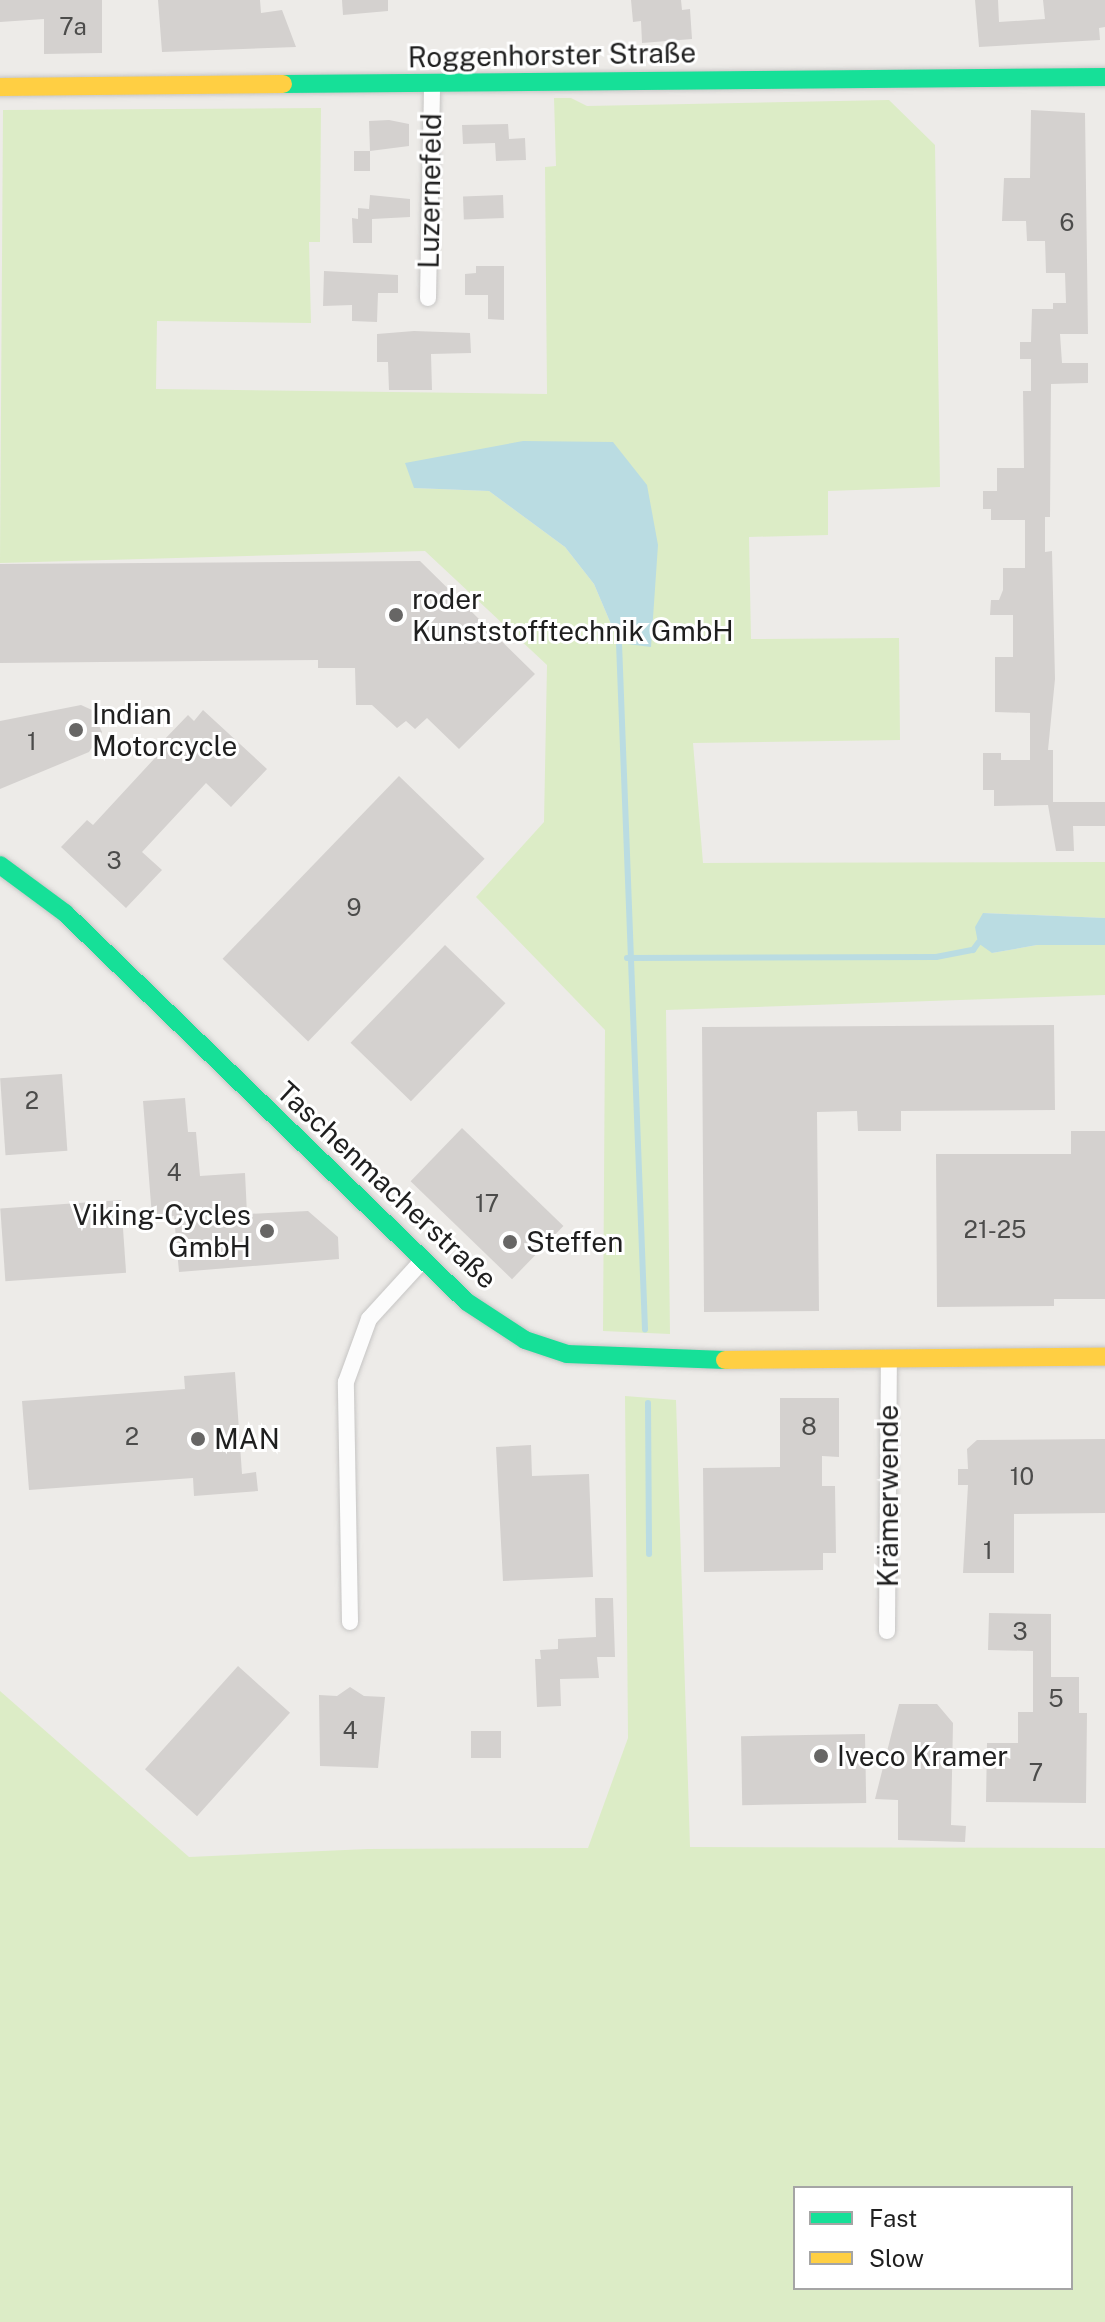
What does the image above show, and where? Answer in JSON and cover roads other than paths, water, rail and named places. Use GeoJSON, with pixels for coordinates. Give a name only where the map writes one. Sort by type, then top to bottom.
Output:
{"type":"FeatureCollection","features":[{"type":"Feature","properties":{"kind":"street","name":"Roggenhorster Straße"},"geometry":{"type":"LineString","coordinates":[[0,87],[1105,77]]}},
{"type":"Feature","properties":{"kind":"street","name":"Luzernefeld"},"geometry":{"type":"LineString","coordinates":[[428,298],[432,84]]}},
{"type":"Feature","properties":{"kind":"street","name":"Taschenmacherstraße"},"geometry":{"type":"LineString","coordinates":[[0,865],[65,913],[421,1262],[467,1302],[525,1340],[567,1354],[889,1362],[1105,1357]]}},
{"type":"Feature","properties":{"kind":"street"},"geometry":{"type":"LineString","coordinates":[[350,1622],[346,1382],[369,1319],[421,1262]]}},
{"type":"Feature","properties":{"kind":"street","name":"Krämerwende"},"geometry":{"type":"LineString","coordinates":[[887,1631],[889,1362]]}},
{"type":"Feature","properties":{"kind":"water"},"geometry":{"type":"Polygon","coordinates":[[[523,441],[613,442],[647,485],[658,545],[651,647],[619,643],[594,584],[565,547],[489,491],[414,488],[405,463],[523,441]]]}},
{"type":"Feature","properties":{"kind":"water"},"geometry":{"type":"Polygon","coordinates":[[[983,913],[1105,918],[1105,945],[1037,945],[992,953],[978,943],[975,927],[983,913]]]}},
{"type":"Feature","properties":{"kind":"waterway"},"geometry":{"type":"LineString","coordinates":[[619,643],[645,1330]]}},
{"type":"Feature","properties":{"kind":"waterway"},"geometry":{"type":"LineString","coordinates":[[627,958],[936,957],[973,950],[978,943]]}},
{"type":"Feature","properties":{"kind":"waterway"},"geometry":{"type":"LineString","coordinates":[[648,1403],[649,1554]]}},
{"type":"Feature","properties":{"kind":"place","name":"roder Kunststofftechnik GmbH"},"geometry":{"type":"Point","coordinates":[396,615]}},
{"type":"Feature","properties":{"kind":"place","name":"Indian Motorcycle"},"geometry":{"type":"Point","coordinates":[76,730]}},
{"type":"Feature","properties":{"kind":"place","name":"Viking-Cycles GmbH"},"geometry":{"type":"Point","coordinates":[267,1231]}},
{"type":"Feature","properties":{"kind":"place","name":"Steffen"},"geometry":{"type":"Point","coordinates":[510,1242]}},
{"type":"Feature","properties":{"kind":"place","name":"MAN"},"geometry":{"type":"Point","coordinates":[198,1439]}},
{"type":"Feature","properties":{"kind":"place","name":"Iveco Kramer"},"geometry":{"type":"Point","coordinates":[821,1756]}}]}
